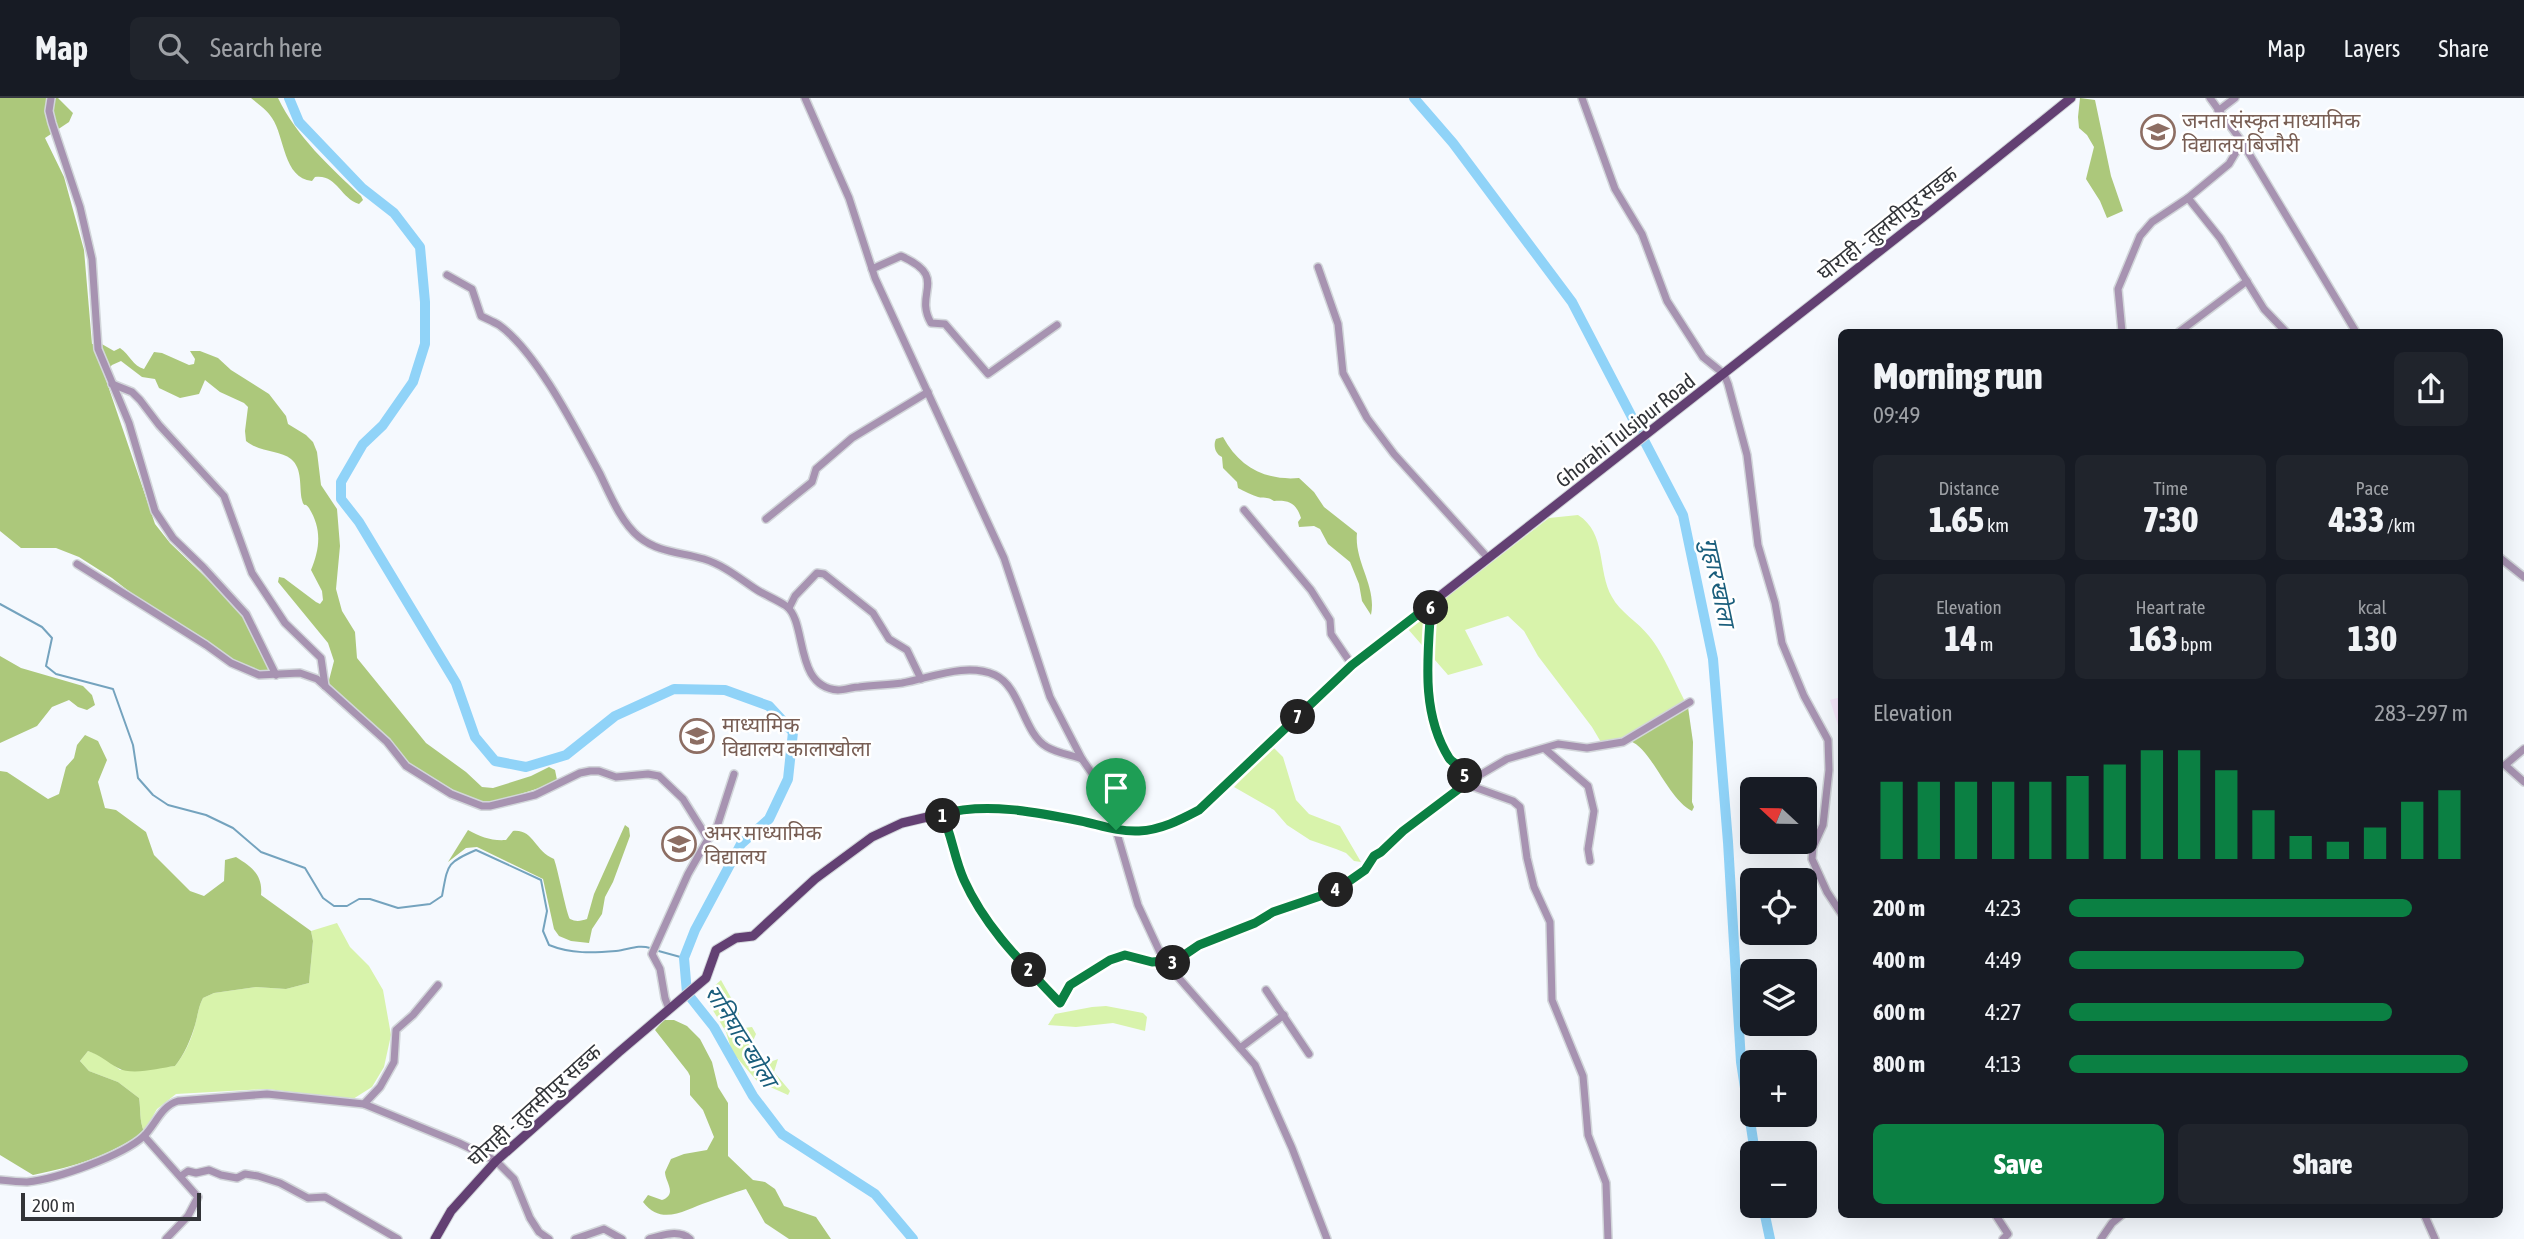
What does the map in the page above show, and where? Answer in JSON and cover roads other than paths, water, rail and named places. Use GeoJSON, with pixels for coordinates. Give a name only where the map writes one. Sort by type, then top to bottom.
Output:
{"type":"FeatureCollection","features":[{"type":"Feature","properties":{"kind":"main road","name":"घोराही - तुलसीपुर सडक"},"geometry":{"type":"LineString","coordinates":[[1724,374],[2071,98]]}},
{"type":"Feature","properties":{"kind":"main road","name":"Ghorahi Tulsipur Road"},"geometry":{"type":"LineString","coordinates":[[1488,558],[1724,374]]}},
{"type":"Feature","properties":{"kind":"main road"},"geometry":{"type":"LineString","coordinates":[[669,1009],[706,978],[716,950],[736,938],[753,936],[815,879],[872,837],[902,823],[953,811],[995,808],[1081,821],[1116,830],[1140,831],[1173,824],[1199,810],[1352,665],[1488,558]]}},
{"type":"Feature","properties":{"kind":"main road","name":"घोराही - तुलसीपुर सडक"},"geometry":{"type":"LineString","coordinates":[[435,1239],[451,1211],[496,1161],[669,1009]]}},
{"type":"Feature","properties":{"kind":"street"},"geometry":{"type":"LineString","coordinates":[[51,98],[49,111],[52,123],[80,207],[92,259],[98,349],[129,423],[155,511],[173,538],[204,567],[246,614],[276,675]]}},
{"type":"Feature","properties":{"kind":"street"},"geometry":{"type":"LineString","coordinates":[[805,98],[849,198],[872,269],[1004,558],[1050,697],[1082,758],[1100,785],[1138,905],[1164,961],[1255,1065],[1292,1148],[1327,1239]]}},
{"type":"Feature","properties":{"kind":"street"},"geometry":{"type":"LineString","coordinates":[[1582,98],[1615,189],[1642,234],[1667,301],[1703,358],[1724,374],[1747,455],[1758,545],[1775,603],[1782,643],[1804,696],[1828,740],[1829,770],[1823,825],[1813,848],[1812,859],[1838,908]]}},
{"type":"Feature","properties":{"kind":"street"},"geometry":{"type":"LineString","coordinates":[[2210,98],[2242,142],[2354,329]]}},
{"type":"Feature","properties":{"kind":"street"},"geometry":{"type":"LineString","coordinates":[[2218,111],[2235,98]]}},
{"type":"Feature","properties":{"kind":"street"},"geometry":{"type":"LineString","coordinates":[[2122,329],[2118,289],[2140,236],[2152,222],[2188,198],[2230,164],[2242,142]]}},
{"type":"Feature","properties":{"kind":"street"},"geometry":{"type":"LineString","coordinates":[[2188,198],[2220,238],[2264,309],[2283,329]]}},
{"type":"Feature","properties":{"kind":"street"},"geometry":{"type":"LineString","coordinates":[[872,269],[901,256],[919,264],[929,280],[925,313],[931,323],[945,324],[988,374],[1057,325]]}},
{"type":"Feature","properties":{"kind":"street"},"geometry":{"type":"LineString","coordinates":[[1318,267],[1338,324],[1343,373],[1367,418],[1394,454],[1488,558]]}},
{"type":"Feature","properties":{"kind":"street"},"geometry":{"type":"LineString","coordinates":[[447,275],[472,289],[481,316],[500,326],[532,359],[573,423],[618,509],[639,536],[662,551],[703,558],[729,570],[755,589],[789,608],[796,621],[800,645],[811,673],[821,685],[838,690],[900,683],[931,675],[970,670],[994,675],[1012,691],[1026,721],[1041,742],[1047,747],[1082,758]]}},
{"type":"Feature","properties":{"kind":"street"},"geometry":{"type":"LineString","coordinates":[[2183,329],[2247,281]]}},
{"type":"Feature","properties":{"kind":"street"},"geometry":{"type":"LineString","coordinates":[[112,384],[132,392],[224,496],[252,573],[285,623],[321,658],[325,686]]}},
{"type":"Feature","properties":{"kind":"street"},"geometry":{"type":"LineString","coordinates":[[766,519],[812,482],[816,469],[852,438],[928,392]]}},
{"type":"Feature","properties":{"kind":"street"},"geometry":{"type":"LineString","coordinates":[[1244,510],[1311,590],[1330,620],[1331,634],[1352,665]]}},
{"type":"Feature","properties":{"kind":"street"},"geometry":{"type":"LineString","coordinates":[[2503,560],[2524,577]]}},
{"type":"Feature","properties":{"kind":"street"},"geometry":{"type":"LineString","coordinates":[[77,564],[231,663],[259,675],[300,673],[310,676],[325,686],[387,742],[407,766],[451,794],[482,806],[490,806],[535,795],[590,771],[599,771],[615,777],[648,774],[659,776],[668,782],[683,799],[708,839]]}},
{"type":"Feature","properties":{"kind":"street"},"geometry":{"type":"LineString","coordinates":[[789,608],[795,596],[817,573],[824,574],[873,613],[889,639],[907,650],[921,678]]}},
{"type":"Feature","properties":{"kind":"street"},"geometry":{"type":"LineString","coordinates":[[1431,604],[1427,668],[1430,709],[1436,731],[1449,758],[1462,769],[1468,782],[1520,807],[1534,887],[1550,922],[1552,1000],[1583,1076],[1588,1135],[1606,1183],[1608,1239]]}},
{"type":"Feature","properties":{"kind":"street"},"geometry":{"type":"LineString","coordinates":[[942,814],[965,882],[981,909],[1004,944],[1060,1003],[1070,985],[1110,960],[1125,955],[1171,964],[1199,945],[1255,923],[1273,912],[1335,891],[1365,870],[1374,856],[1403,831],[1468,782],[1507,760],[1558,744],[1587,748],[1623,742],[1690,702]]}},
{"type":"Feature","properties":{"kind":"street"},"geometry":{"type":"LineString","coordinates":[[1545,749],[1588,786],[1594,811],[1588,849],[1590,861]]}},
{"type":"Feature","properties":{"kind":"street"},"geometry":{"type":"LineString","coordinates":[[2503,766],[2524,749]]}},
{"type":"Feature","properties":{"kind":"street"},"geometry":{"type":"LineString","coordinates":[[2503,768],[2524,782]]}},
{"type":"Feature","properties":{"kind":"street"},"geometry":{"type":"LineString","coordinates":[[669,1009],[660,969],[652,954],[697,856],[716,830],[734,774]]}},
{"type":"Feature","properties":{"kind":"street"},"geometry":{"type":"LineString","coordinates":[[364,1104],[380,1087],[394,1062],[396,1030],[413,1015],[438,985]]}},
{"type":"Feature","properties":{"kind":"street"},"geometry":{"type":"LineString","coordinates":[[1266,990],[1309,1054]]}},
{"type":"Feature","properties":{"kind":"street"},"geometry":{"type":"LineString","coordinates":[[1240,1048],[1284,1015]]}},
{"type":"Feature","properties":{"kind":"street"},"geometry":{"type":"LineString","coordinates":[[0,1180],[25,1182],[81,1168],[106,1158],[144,1136],[166,1108],[178,1101],[267,1094],[364,1104],[496,1161],[514,1178],[530,1218],[539,1233],[548,1239]]}},
{"type":"Feature","properties":{"kind":"street"},"geometry":{"type":"LineString","coordinates":[[144,1136],[198,1197],[188,1216],[166,1239]]}},
{"type":"Feature","properties":{"kind":"street"},"geometry":{"type":"LineString","coordinates":[[181,1176],[188,1171],[195,1173],[209,1170],[237,1178],[245,1174],[258,1176],[281,1183],[308,1198],[325,1197],[398,1239]]}},
{"type":"Feature","properties":{"kind":"street"},"geometry":{"type":"LineString","coordinates":[[1998,1218],[2008,1234],[2003,1239]]}},
{"type":"Feature","properties":{"kind":"street"},"geometry":{"type":"LineString","coordinates":[[2101,1239],[2118,1218]]}},
{"type":"Feature","properties":{"kind":"street"},"geometry":{"type":"LineString","coordinates":[[2426,1218],[2435,1239]]}},
{"type":"Feature","properties":{"kind":"street"},"geometry":{"type":"LineString","coordinates":[[575,1239],[604,1229],[622,1239]]}},
{"type":"Feature","properties":{"kind":"street"},"geometry":{"type":"LineString","coordinates":[[649,1239],[668,1234],[685,1235],[690,1239]]}},
{"type":"Feature","properties":{"kind":"waterway","name":"रानिघाट खोला"},"geometry":{"type":"LineString","coordinates":[[289,98],[299,122],[362,188],[394,213],[420,247],[425,302],[425,344],[413,382],[383,425],[363,444],[341,482],[341,499],[359,522],[456,683],[475,737],[495,761],[526,767],[566,755],[615,716],[674,689],[725,690],[769,706],[793,732],[788,779],[769,819],[741,844],[695,930],[684,958],[687,993],[714,1027],[753,1096],[782,1134],[875,1194],[913,1239]]}},
{"type":"Feature","properties":{"kind":"waterway","name":"गुहार खोला"},"geometry":{"type":"LineString","coordinates":[[1414,98],[1453,143],[1572,302],[1683,515],[1713,659],[1728,842],[1741,1062],[1753,1141]]}},
{"type":"Feature","properties":{"kind":"waterway"},"geometry":{"type":"LineString","coordinates":[[0,604],[42,627],[52,638],[46,666],[56,674],[113,689],[133,745],[138,778],[153,795],[168,805],[206,815],[233,828],[261,852],[305,868],[323,898],[334,906],[347,906],[359,899],[370,899],[398,908],[430,904],[442,896],[450,866],[476,850],[541,880],[547,911],[543,931],[549,945],[582,952],[650,948]]}},
{"type":"Feature","properties":{"kind":"waterway"},"geometry":{"type":"LineString","coordinates":[[655,950],[684,958]]}},
{"type":"Feature","properties":{"kind":"waterway","name":"गुहार खोला"},"geometry":{"type":"LineString","coordinates":[[1766,1218],[1770,1239]]}},
{"type":"Feature","properties":{"kind":"place","name":"जनता संस्कृत माध्यामिक विद्यालय बिजौरी"},"geometry":{"type":"Point","coordinates":[2158,132]}},
{"type":"Feature","properties":{"kind":"place","name":"माध्यामिक विद्यालय कालाखोला"},"geometry":{"type":"Point","coordinates":[697,736]}},
{"type":"Feature","properties":{"kind":"place","name":"अमर माध्यामिक विद्यालय"},"geometry":{"type":"Point","coordinates":[679,844]}}]}
